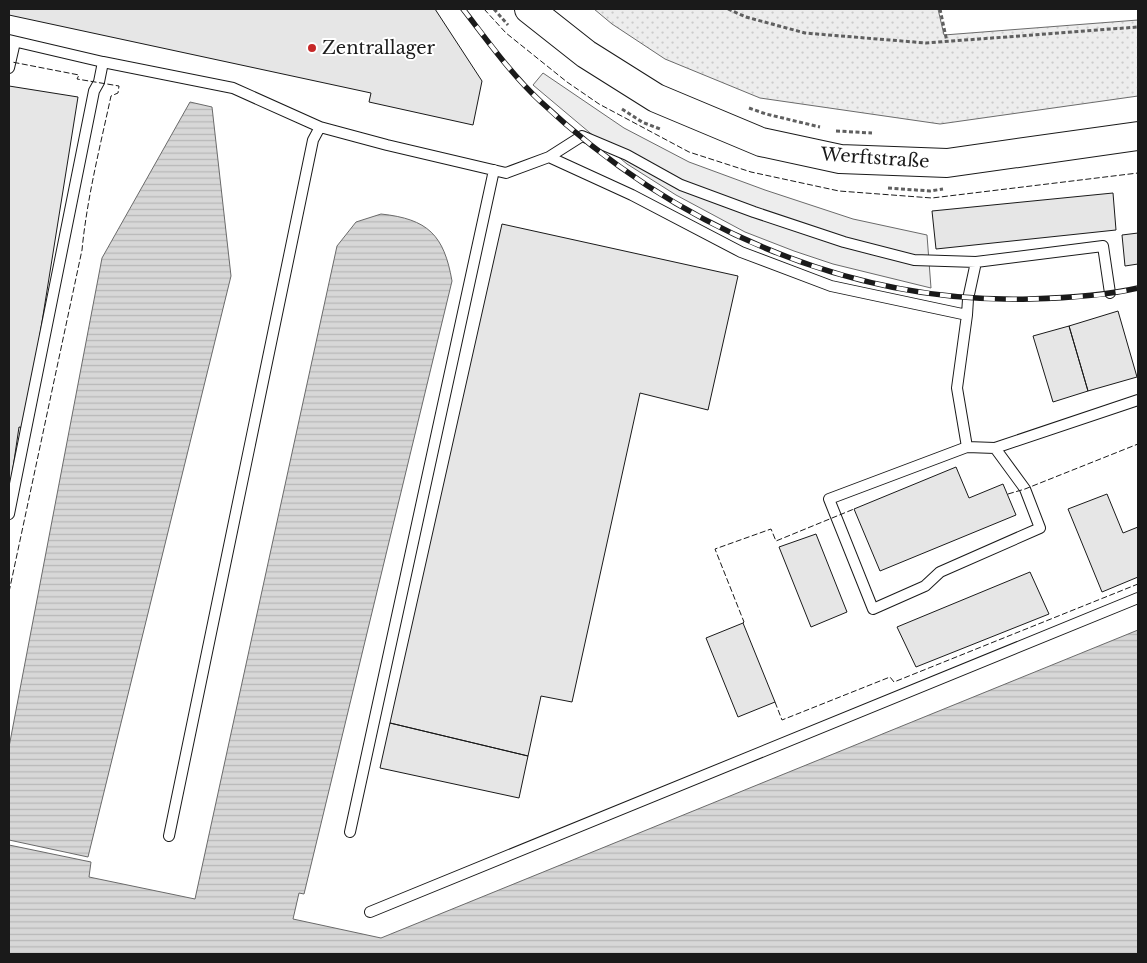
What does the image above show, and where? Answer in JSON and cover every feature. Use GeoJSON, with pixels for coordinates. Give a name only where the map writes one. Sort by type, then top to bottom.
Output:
{"type":"FeatureCollection","features":[{"type":"Feature","properties":{"kind":"main road","name":"Werftstraße"},"geometry":{"type":"LineString","coordinates":[[529,9],[586,54],[656,98],[761,142],[840,159],[947,163],[1138,136]]}},
{"type":"Feature","properties":{"kind":"lane"},"geometry":{"type":"LineString","coordinates":[[9,68],[12,41],[103,62],[233,88],[320,127],[506,173],[549,157],[582,136],[627,155],[682,185],[754,212],[844,242],[914,260],[976,262],[1103,246],[1110,293]]}},
{"type":"Feature","properties":{"kind":"lane"},"geometry":{"type":"LineString","coordinates":[[9,514],[94,91],[103,62]]}},
{"type":"Feature","properties":{"kind":"lane"},"geometry":{"type":"LineString","coordinates":[[169,836],[313,140],[320,127]]}},
{"type":"Feature","properties":{"kind":"lane"},"geometry":{"type":"LineString","coordinates":[[549,157],[632,195],[741,252],[831,286],[967,315]]}},
{"type":"Feature","properties":{"kind":"lane"},"geometry":{"type":"LineString","coordinates":[[350,832],[494,170]]}},
{"type":"Feature","properties":{"kind":"lane"},"geometry":{"type":"LineString","coordinates":[[967,447],[957,388],[968,298],[976,262]]}},
{"type":"Feature","properties":{"kind":"lane"},"geometry":{"type":"LineString","coordinates":[[995,448],[1025,489],[1040,528],[940,572],[925,586],[873,609],[829,500],[967,447],[995,448],[1138,400]]}},
{"type":"Feature","properties":{"kind":"lane"},"geometry":{"type":"LineString","coordinates":[[370,912],[1138,598]]}},
{"type":"Feature","properties":{"kind":"path"},"geometry":{"type":"LineString","coordinates":[[728,9],[746,17],[805,33],[926,43],[1138,27]]}},
{"type":"Feature","properties":{"kind":"path"},"geometry":{"type":"LineString","coordinates":[[940,9],[947,42]]}},
{"type":"Feature","properties":{"kind":"path"},"geometry":{"type":"LineString","coordinates":[[748,108],[837,131],[874,133]]}},
{"type":"Feature","properties":{"kind":"shaded area"},"geometry":{"type":"Polygon","coordinates":[[[594,9],[938,9],[944,35],[1138,20],[1138,96],[940,124],[760,98],[665,59],[612,24],[594,9]]]}},
{"type":"Feature","properties":{"kind":"shaded area"},"geometry":{"type":"Polygon","coordinates":[[[543,73],[624,128],[689,162],[853,219],[927,235],[931,288],[833,264],[794,251],[745,232],[676,195],[627,164],[533,85],[543,73]]]}},
{"type":"Feature","properties":{"kind":"shaded area"},"geometry":{"type":"Polygon","coordinates":[[[190,102],[212,107],[231,276],[88,857],[9,840],[9,747],[102,258],[190,102]]]}},
{"type":"Feature","properties":{"kind":"shaded area"},"geometry":{"type":"Polygon","coordinates":[[[381,214],[411,220],[431,232],[444,252],[452,281],[304,894],[299,893],[293,919],[381,938],[1138,630],[1138,954],[9,954],[9,845],[91,862],[89,877],[195,899],[337,246],[356,222],[381,214]]]}},
{"type":"Feature","properties":{"kind":"building","name":"Zentrallager"},"geometry":{"type":"Polygon","coordinates":[[[9,9],[435,9],[482,81],[473,125],[369,102],[371,93],[9,15],[9,9]]]}},
{"type":"Feature","properties":{"kind":"building"},"geometry":{"type":"Polygon","coordinates":[[[9,86],[78,97],[25,428],[19,427],[9,495],[9,86]]]}},
{"type":"Feature","properties":{"kind":"building"},"geometry":{"type":"Polygon","coordinates":[[[1113,193],[1116,230],[936,249],[932,211],[1113,193]]]}},
{"type":"Feature","properties":{"kind":"building"},"geometry":{"type":"Polygon","coordinates":[[[502,224],[738,276],[708,410],[640,393],[572,702],[541,696],[528,756],[390,723],[502,224]]]}},
{"type":"Feature","properties":{"kind":"building"},"geometry":{"type":"Polygon","coordinates":[[[1138,233],[1138,264],[1125,266],[1122,235],[1138,233]]]}},
{"type":"Feature","properties":{"kind":"building"},"geometry":{"type":"Polygon","coordinates":[[[1118,311],[1137,377],[1088,391],[1069,326],[1118,311]]]}},
{"type":"Feature","properties":{"kind":"building"},"geometry":{"type":"Polygon","coordinates":[[[1069,326],[1088,391],[1053,402],[1033,336],[1069,326]]]}},
{"type":"Feature","properties":{"kind":"building"},"geometry":{"type":"Polygon","coordinates":[[[956,467],[969,498],[1003,484],[1016,515],[880,571],[854,509],[956,467]]]}},
{"type":"Feature","properties":{"kind":"building"},"geometry":{"type":"Polygon","coordinates":[[[1107,494],[1123,533],[1138,527],[1138,577],[1102,592],[1068,509],[1107,494]]]}},
{"type":"Feature","properties":{"kind":"building"},"geometry":{"type":"Polygon","coordinates":[[[816,534],[847,612],[811,627],[779,547],[816,534]]]}},
{"type":"Feature","properties":{"kind":"building"},"geometry":{"type":"Polygon","coordinates":[[[1030,572],[1049,614],[916,667],[897,627],[1030,572]]]}},
{"type":"Feature","properties":{"kind":"building"},"geometry":{"type":"Polygon","coordinates":[[[743,623],[775,702],[738,717],[706,638],[743,623]]]}},
{"type":"Feature","properties":{"kind":"building"},"geometry":{"type":"Polygon","coordinates":[[[390,723],[528,756],[519,798],[380,768],[390,723]]]}},
{"type":"Feature","properties":{"kind":"railway"},"geometry":{"type":"LineString","coordinates":[[463,9],[529,91],[591,145],[647,185],[705,219],[766,248],[829,271],[895,288],[962,297],[1057,298],[1098,295],[1138,288]]}},
{"type":"Feature","properties":{"kind":"fence"},"geometry":{"type":"LineString","coordinates":[[484,9],[506,33],[567,82],[599,104],[689,152],[751,172],[839,191],[932,198],[1138,173]]}},
{"type":"Feature","properties":{"kind":"fence"},"geometry":{"type":"LineString","coordinates":[[9,592],[82,250],[98,153],[111,96],[118,93],[119,86],[77,79],[79,75],[12,62]]}},
{"type":"Feature","properties":{"kind":"fence"},"geometry":{"type":"LineString","coordinates":[[1008,494],[1138,444]]}},
{"type":"Feature","properties":{"kind":"fence"},"geometry":{"type":"LineString","coordinates":[[743,623],[715,549],[771,529],[776,541],[854,509]]}},
{"type":"Feature","properties":{"kind":"fence"},"geometry":{"type":"LineString","coordinates":[[775,702],[782,720],[890,677],[894,682],[1138,584]]}},
{"type":"Feature","properties":{"kind":"place","name":"Zentrallager"},"geometry":{"type":"Point","coordinates":[312,48]}}]}
